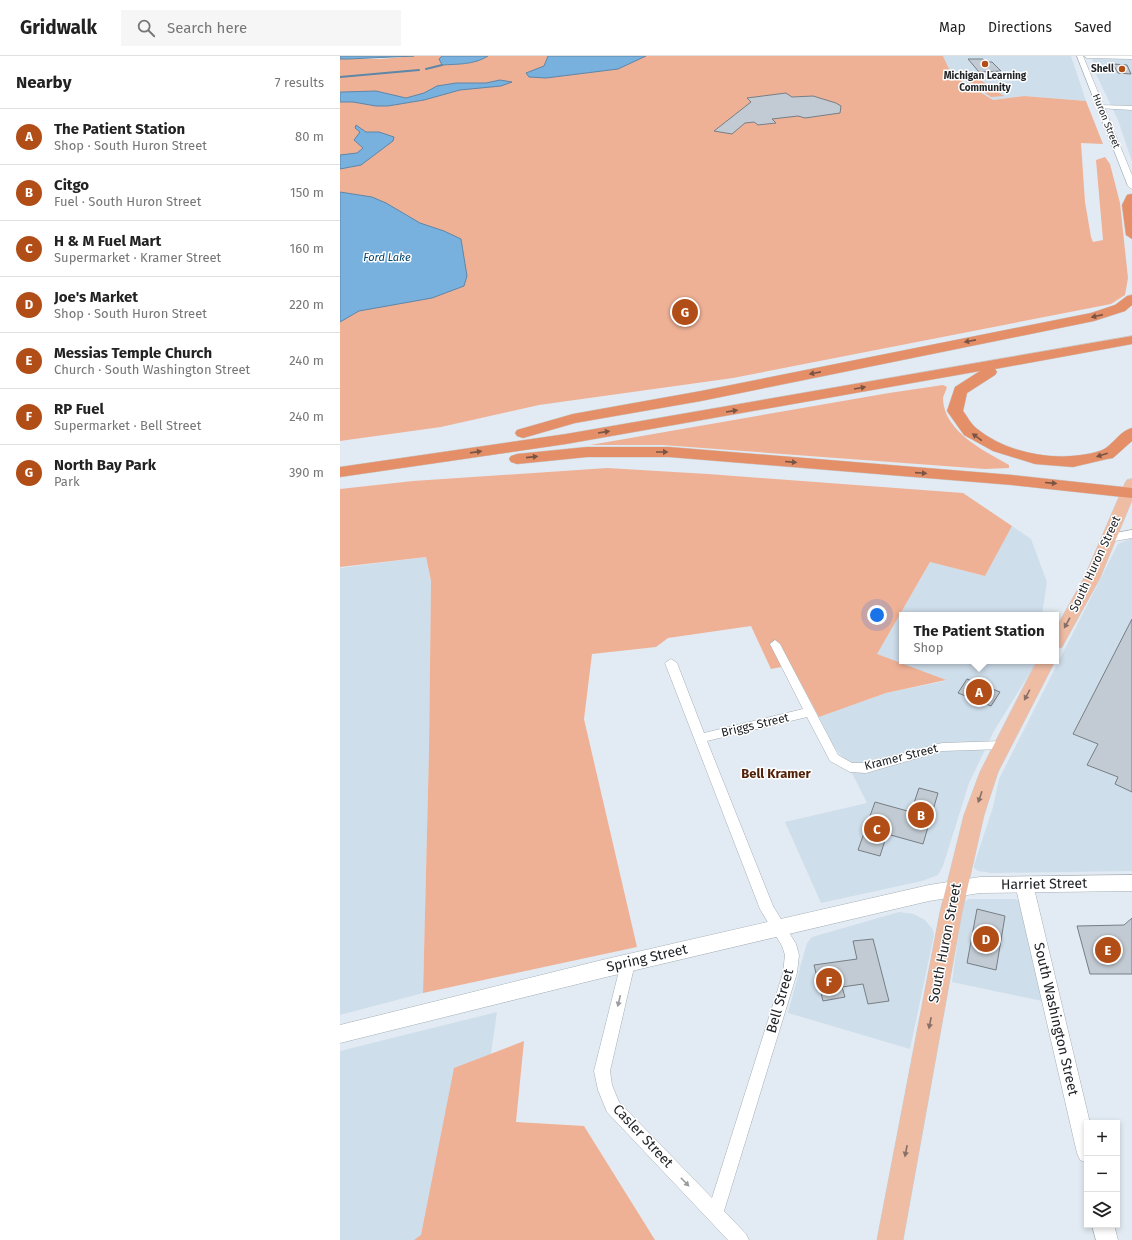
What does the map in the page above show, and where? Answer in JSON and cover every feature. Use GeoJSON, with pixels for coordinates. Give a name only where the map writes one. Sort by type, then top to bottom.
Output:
{"type":"FeatureCollection","features":[{"type":"Feature","properties":{"kind":"highway"},"geometry":{"type":"LineString","coordinates":[[1132,193],[1128,206],[1132,235]]}},
{"type":"Feature","properties":{"kind":"highway"},"geometry":{"type":"LineString","coordinates":[[523,433],[573,419],[701,396],[1094,316],[1120,308],[1132,299]]}},
{"type":"Feature","properties":{"kind":"highway"},"geometry":{"type":"LineString","coordinates":[[340,459],[523,433],[715,402],[1132,327]]}},
{"type":"Feature","properties":{"kind":"highway"},"geometry":{"type":"LineString","coordinates":[[340,472],[566,439],[1132,340]]}},
{"type":"Feature","properties":{"kind":"highway"},"geometry":{"type":"LineString","coordinates":[[1051,354],[1024,364],[975,377],[964,384],[958,392],[955,403],[956,413],[961,423],[982,441],[997,448],[1030,458],[1050,461],[1072,461],[1106,454],[1118,448],[1132,432]]}},
{"type":"Feature","properties":{"kind":"highway"},"geometry":{"type":"LineString","coordinates":[[340,476],[376,474],[587,452],[669,452],[1130,490]]}},
{"type":"Feature","properties":{"kind":"main road","name":"Huron Street"},"geometry":{"type":"LineString","coordinates":[[1080,56],[1132,193]]}},
{"type":"Feature","properties":{"kind":"main road","name":"South Huron Street"},"geometry":{"type":"LineString","coordinates":[[1059,638],[1092,578],[1130,490]]}},
{"type":"Feature","properties":{"kind":"main road","name":"South Huron Street"},"geometry":{"type":"LineString","coordinates":[[890,1240],[955,888],[974,815],[989,772],[1044,664]]}},
{"type":"Feature","properties":{"kind":"main road","name":"Harriet Street"},"geometry":{"type":"LineString","coordinates":[[955,888],[980,885],[1024,884],[1132,884]]}},
{"type":"Feature","properties":{"kind":"main road","name":"Spring Street"},"geometry":{"type":"LineString","coordinates":[[340,1034],[779,927],[955,888]]}},
{"type":"Feature","properties":{"kind":"street"},"geometry":{"type":"LineString","coordinates":[[1087,56],[1132,57]]}},
{"type":"Feature","properties":{"kind":"street"},"geometry":{"type":"LineString","coordinates":[[1100,107],[1132,108]]}},
{"type":"Feature","properties":{"kind":"street"},"geometry":{"type":"LineString","coordinates":[[1109,538],[1132,534]]}},
{"type":"Feature","properties":{"kind":"street","name":"Kramer Street"},"geometry":{"type":"LineString","coordinates":[[775,644],[834,758],[850,767],[873,766],[942,746],[1003,745]]}},
{"type":"Feature","properties":{"kind":"street","name":"Bell Street"},"geometry":{"type":"LineString","coordinates":[[671,663],[767,909],[779,927],[792,955],[790,973],[715,1214]]}},
{"type":"Feature","properties":{"kind":"street","name":"Briggs Street"},"geometry":{"type":"LineString","coordinates":[[700,738],[810,712]]}},
{"type":"Feature","properties":{"kind":"street","name":"South Washington Street"},"geometry":{"type":"LineString","coordinates":[[1024,884],[1084,1140]]}},
{"type":"Feature","properties":{"kind":"street","name":"Casler Street"},"geometry":{"type":"LineString","coordinates":[[628,963],[602,1071],[606,1094],[613,1108],[740,1240]]}},
{"type":"Feature","properties":{"kind":"street"},"geometry":{"type":"LineString","coordinates":[[1104,1228],[1107,1240]]}},
{"type":"Feature","properties":{"kind":"shaded area"},"geometry":{"type":"Polygon","coordinates":[[[414,56],[442,56],[439,59],[442,65],[472,63],[488,56],[943,56],[952,75],[993,100],[1024,96],[1086,101],[1103,144],[1081,143],[1085,202],[1091,237],[1093,242],[1103,240],[1096,160],[1105,157],[1110,164],[1120,203],[1128,278],[1125,295],[1111,304],[733,378],[539,405],[441,427],[340,441],[340,59],[381,59],[414,56]]]}},
{"type":"Feature","properties":{"kind":"shaded area"},"geometry":{"type":"Polygon","coordinates":[[[943,56],[1071,56],[1086,101],[1024,96],[993,100],[952,75],[943,56]]]}},
{"type":"Feature","properties":{"kind":"shaded area"},"geometry":{"type":"Polygon","coordinates":[[[1095,58],[1132,59],[1132,162],[1118,120],[1095,72],[1096,68],[1092,60],[1095,58]]]}},
{"type":"Feature","properties":{"kind":"shaded area"},"geometry":{"type":"Polygon","coordinates":[[[976,77],[1004,96],[991,97],[963,78],[976,77]]]}},
{"type":"Feature","properties":{"kind":"shaded area"},"geometry":{"type":"Polygon","coordinates":[[[943,385],[947,387],[943,399],[945,411],[950,421],[967,439],[1009,465],[1009,468],[985,469],[662,445],[590,445],[889,393],[943,385]]]}},
{"type":"Feature","properties":{"kind":"shaded area"},"geometry":{"type":"Polygon","coordinates":[[[607,468],[963,493],[1012,526],[985,576],[930,562],[901,612],[899,612],[899,616],[877,654],[899,662],[899,664],[904,664],[946,680],[886,693],[819,717],[791,665],[771,669],[751,626],[668,638],[656,647],[592,654],[584,719],[637,947],[423,993],[429,750],[431,581],[426,557],[340,567],[340,489],[413,481],[607,468]]]}},
{"type":"Feature","properties":{"kind":"shaded area"},"geometry":{"type":"Polygon","coordinates":[[[1012,526],[1031,539],[1047,582],[1042,612],[901,612],[930,562],[985,576],[1012,526]]]}},
{"type":"Feature","properties":{"kind":"shaded area"},"geometry":{"type":"Polygon","coordinates":[[[1132,538],[1132,871],[991,873],[978,871],[974,868],[974,865],[993,807],[999,779],[1057,664],[1059,664],[1059,661],[1118,544],[1132,538]]]}},
{"type":"Feature","properties":{"kind":"shaded area"},"geometry":{"type":"Polygon","coordinates":[[[426,557],[431,581],[429,750],[423,993],[340,1015],[340,568],[426,557]]]}},
{"type":"Feature","properties":{"kind":"shaded area"},"geometry":{"type":"Polygon","coordinates":[[[899,615],[899,664],[876,655],[899,615]]]}},
{"type":"Feature","properties":{"kind":"shaded area"},"geometry":{"type":"Polygon","coordinates":[[[900,664],[1035,664],[994,731],[969,783],[943,866],[938,875],[922,881],[821,903],[785,822],[867,803],[852,773],[853,772],[833,745],[819,717],[886,693],[945,681],[900,664]]]}},
{"type":"Feature","properties":{"kind":"shaded area"},"geometry":{"type":"Polygon","coordinates":[[[969,899],[1016,899],[1020,902],[1042,1001],[952,982],[962,909],[964,902],[969,899]]]}},
{"type":"Feature","properties":{"kind":"shaded area"},"geometry":{"type":"Polygon","coordinates":[[[899,912],[914,914],[925,920],[933,930],[934,935],[910,1049],[788,1013],[807,943],[812,937],[899,912]]]}},
{"type":"Feature","properties":{"kind":"shaded area"},"geometry":{"type":"Polygon","coordinates":[[[497,1012],[464,1240],[340,1240],[340,1051],[497,1012]]]}},
{"type":"Feature","properties":{"kind":"shaded area"},"geometry":{"type":"Polygon","coordinates":[[[524,1041],[516,1122],[584,1126],[655,1240],[414,1240],[421,1235],[454,1068],[524,1041]]]}},
{"type":"Feature","properties":{"kind":"water"},"geometry":{"type":"Polygon","coordinates":[[[340,56],[414,56],[340,59],[340,56]]]}},
{"type":"Feature","properties":{"kind":"water"},"geometry":{"type":"Polygon","coordinates":[[[442,56],[488,56],[471,63],[442,65],[439,59],[442,56]]]}},
{"type":"Feature","properties":{"kind":"water"},"geometry":{"type":"Polygon","coordinates":[[[548,56],[646,56],[618,69],[546,78],[529,77],[526,73],[544,66],[548,56]]]}},
{"type":"Feature","properties":{"kind":"water"},"geometry":{"type":"Polygon","coordinates":[[[500,80],[512,82],[501,86],[460,90],[424,100],[388,106],[340,102],[340,92],[376,91],[406,98],[424,93],[437,86],[456,83],[486,83],[500,80]]]}},
{"type":"Feature","properties":{"kind":"water"},"geometry":{"type":"Polygon","coordinates":[[[356,125],[366,132],[379,132],[394,137],[393,141],[361,165],[340,169],[340,155],[357,153],[363,148],[354,140],[360,132],[355,128],[356,125]]]}},
{"type":"Feature","properties":{"kind":"water","name":"Ford Lake"},"geometry":{"type":"Polygon","coordinates":[[[340,192],[372,197],[386,203],[420,223],[444,231],[461,239],[467,276],[464,286],[432,298],[359,311],[340,322],[340,192]]]}},
{"type":"Feature","properties":{"kind":"building","name":"Michigan Learning Community"},"geometry":{"type":"Polygon","coordinates":[[[968,59],[983,59],[986,62],[992,62],[1001,71],[979,72],[968,59]]]}},
{"type":"Feature","properties":{"kind":"building","name":"Shell"},"geometry":{"type":"Polygon","coordinates":[[[1113,64],[1127,65],[1131,74],[1118,73],[1113,64]]]}},
{"type":"Feature","properties":{"kind":"building"},"geometry":{"type":"Polygon","coordinates":[[[786,93],[792,97],[813,96],[836,103],[841,106],[840,113],[805,118],[798,116],[772,119],[776,123],[758,125],[754,122],[745,123],[732,134],[714,131],[751,102],[747,98],[786,93]]]}},
{"type":"Feature","properties":{"kind":"building"},"geometry":{"type":"Polygon","coordinates":[[[1132,619],[1132,792],[1115,784],[1118,777],[1087,765],[1098,744],[1073,734],[1132,619]]]}},
{"type":"Feature","properties":{"kind":"building"},"geometry":{"type":"Polygon","coordinates":[[[967,679],[1000,692],[991,706],[958,693],[967,679]]]}},
{"type":"Feature","properties":{"kind":"building"},"geometry":{"type":"Polygon","coordinates":[[[919,788],[938,793],[923,844],[887,834],[880,856],[858,850],[875,802],[911,812],[919,788]]]}},
{"type":"Feature","properties":{"kind":"building"},"geometry":{"type":"Polygon","coordinates":[[[977,909],[1005,916],[996,970],[967,963],[977,909]]]}},
{"type":"Feature","properties":{"kind":"building"},"geometry":{"type":"Polygon","coordinates":[[[1132,918],[1132,974],[1090,974],[1077,926],[1124,925],[1132,918]]]}},
{"type":"Feature","properties":{"kind":"building"},"geometry":{"type":"Polygon","coordinates":[[[873,939],[889,1001],[868,1004],[863,984],[842,987],[845,997],[823,1001],[814,965],[857,959],[853,941],[873,939]]]}},
{"type":"Feature","properties":{"kind":"waterway"},"geometry":{"type":"LineString","coordinates":[[426,69],[442,65]]}},
{"type":"Feature","properties":{"kind":"waterway"},"geometry":{"type":"LineString","coordinates":[[340,77],[419,70]]}},
{"type":"Feature","properties":{"kind":"place","name":"Michigan Learning Community"},"geometry":{"type":"Point","coordinates":[985,64]}},
{"type":"Feature","properties":{"kind":"place","name":"Shell"},"geometry":{"type":"Point","coordinates":[1122,69]}},
{"type":"Feature","properties":{"kind":"place","name":"North Bay Park"},"geometry":{"type":"Point","coordinates":[685,312]}},
{"type":"Feature","properties":{"kind":"place","name":"The Patient Station"},"geometry":{"type":"Point","coordinates":[979,692]}},
{"type":"Feature","properties":{"kind":"place","name":"Citgo"},"geometry":{"type":"Point","coordinates":[921,815]}},
{"type":"Feature","properties":{"kind":"place","name":"H & M Fuel Mart"},"geometry":{"type":"Point","coordinates":[877,829]}},
{"type":"Feature","properties":{"kind":"place","name":"Joe's Market"},"geometry":{"type":"Point","coordinates":[986,939]}},
{"type":"Feature","properties":{"kind":"place","name":"Messias Temple Church"},"geometry":{"type":"Point","coordinates":[1108,950]}},
{"type":"Feature","properties":{"kind":"place","name":"RP Fuel"},"geometry":{"type":"Point","coordinates":[829,981]}},
{"type":"Feature","properties":{"kind":"district","name":"Bell Kramer"},"geometry":{"type":"Point","coordinates":[776,773]}}]}
